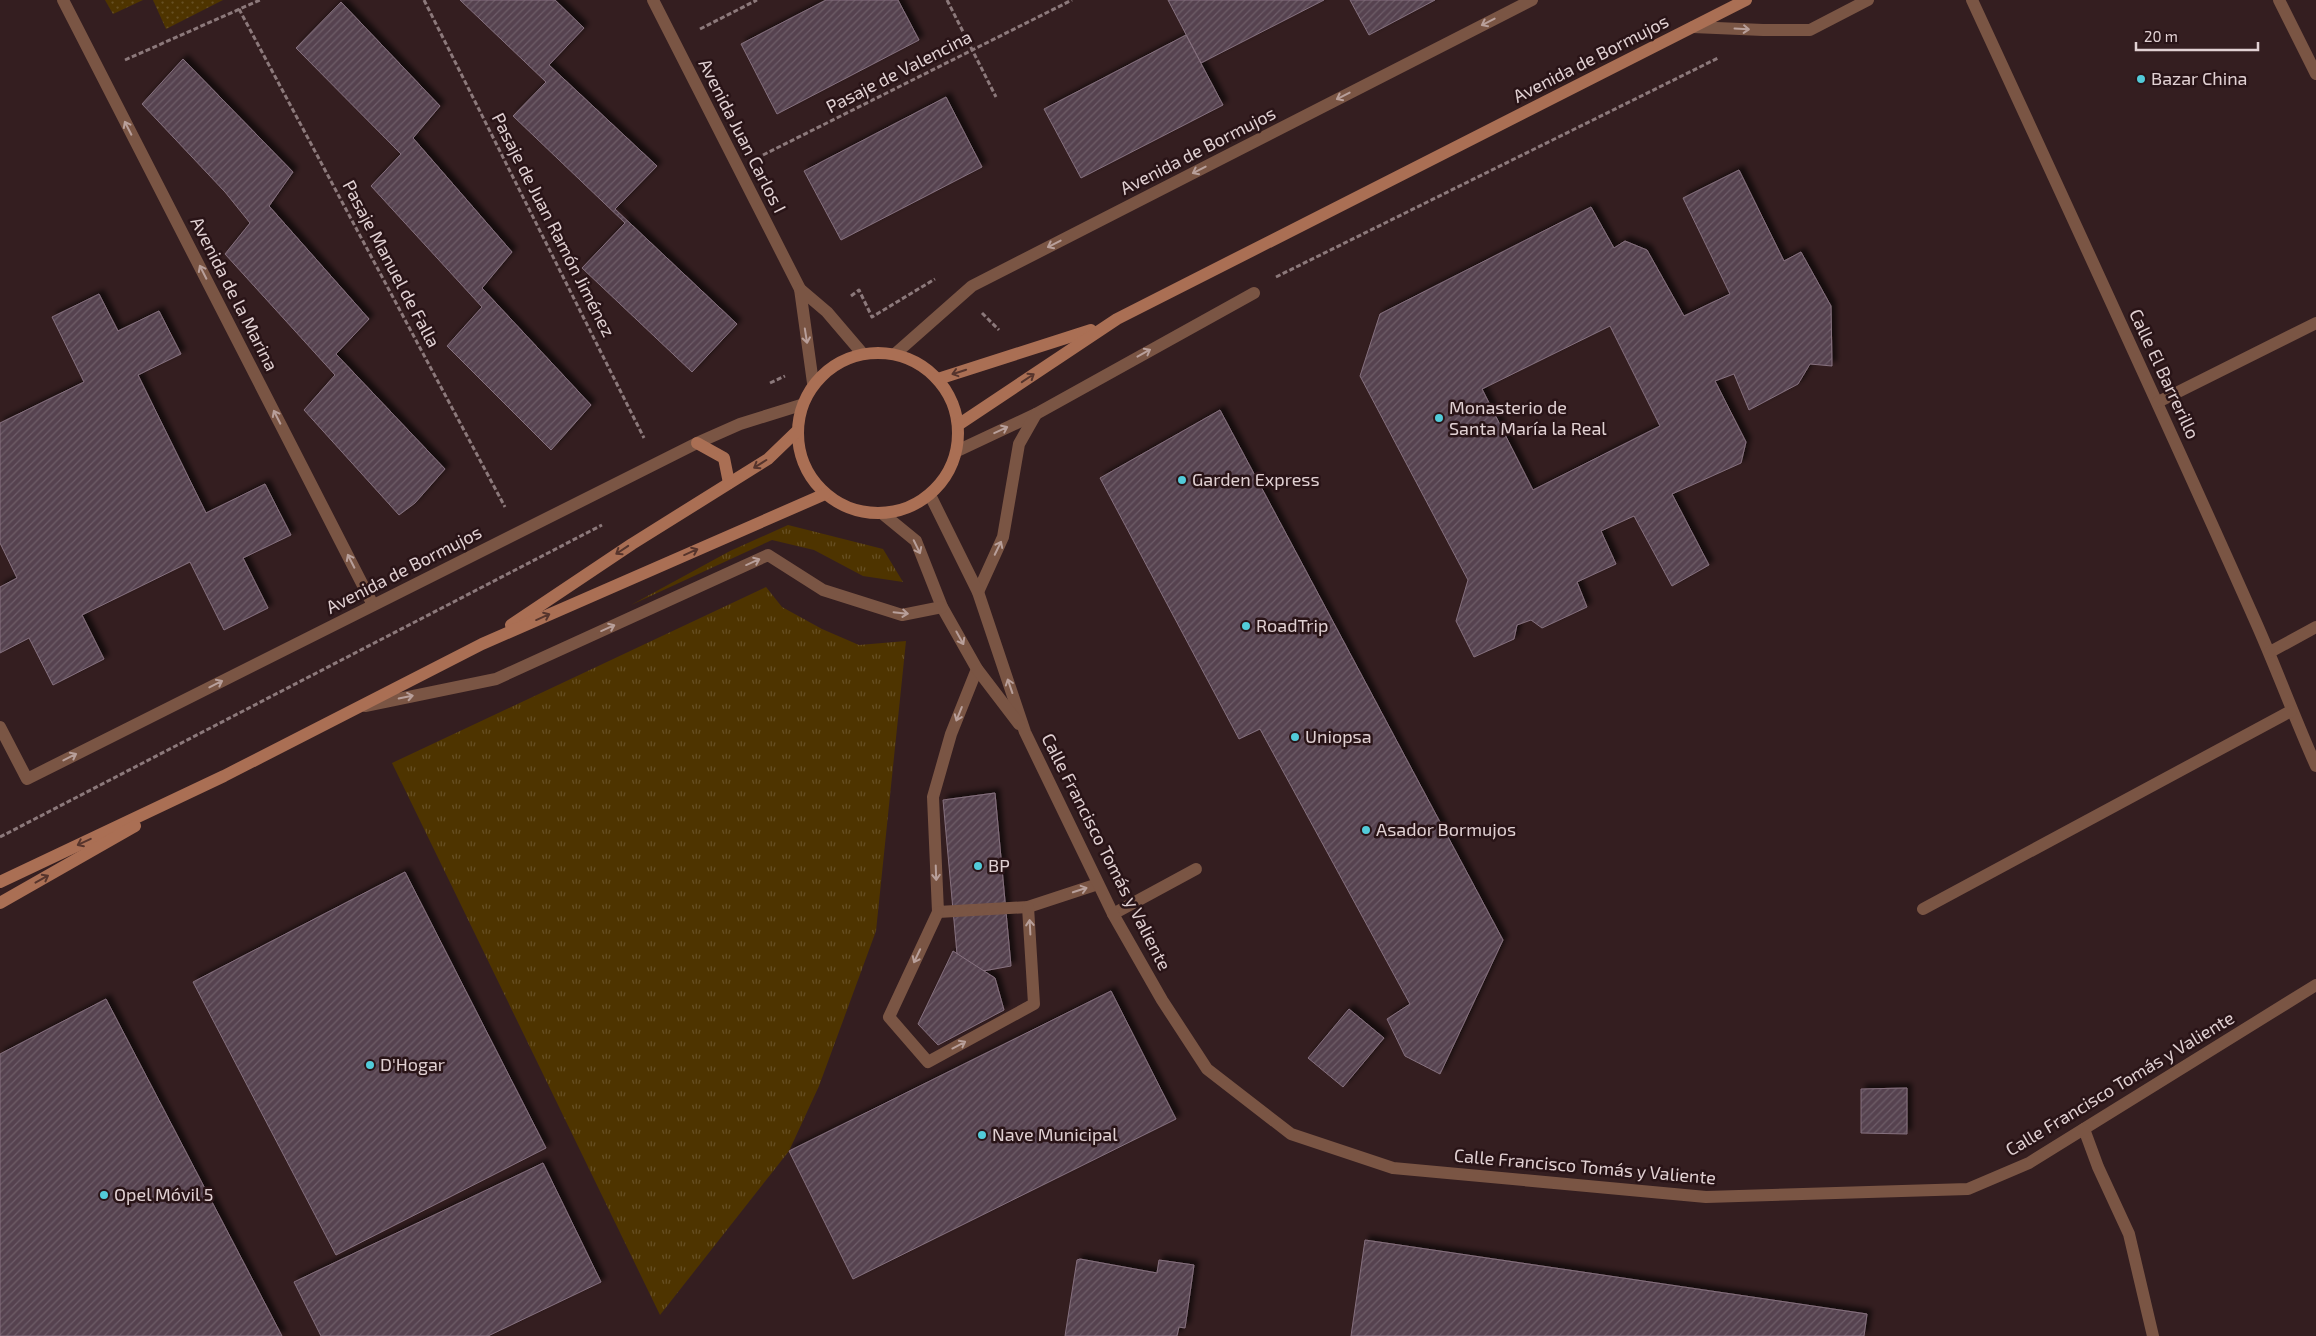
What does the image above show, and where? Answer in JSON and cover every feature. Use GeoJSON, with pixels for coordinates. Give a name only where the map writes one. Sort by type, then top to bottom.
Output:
{"type":"FeatureCollection","features":[{"type":"Feature","properties":{"kind":"main road","name":"Avenida de Bormujos"},"geometry":{"type":"LineString","coordinates":[[958,425],[1105,326],[1746,0]]}},
{"type":"Feature","properties":{"kind":"main road","name":"Avenida de Bormujos"},"geometry":{"type":"LineString","coordinates":[[938,379],[1105,326]]}},
{"type":"Feature","properties":{"kind":"main road"},"geometry":{"type":"LineString","coordinates":[[862,353],[895,354],[919,363],[938,379],[952,401],[958,425],[957,451],[947,475],[930,495],[908,508],[883,514],[852,510],[825,494],[809,477],[800,455],[796,432],[801,404],[813,383],[835,364],[862,353]]}},
{"type":"Feature","properties":{"kind":"main road"},"geometry":{"type":"LineString","coordinates":[[482,644],[632,544],[768,459],[796,432]]}},
{"type":"Feature","properties":{"kind":"main road"},"geometry":{"type":"LineString","coordinates":[[697,443],[724,458],[729,483]]}},
{"type":"Feature","properties":{"kind":"main road"},"geometry":{"type":"LineString","coordinates":[[0,882],[224,776],[482,644],[825,494]]}},
{"type":"Feature","properties":{"kind":"main road"},"geometry":{"type":"LineString","coordinates":[[0,903],[224,776]]}},
{"type":"Feature","properties":{"kind":"street","name":"Avenida de la Marina"},"geometry":{"type":"LineString","coordinates":[[63,0],[373,605]]}},
{"type":"Feature","properties":{"kind":"street","name":"Avenida Juan Carlos I"},"geometry":{"type":"LineString","coordinates":[[653,0],[800,288],[813,383]]}},
{"type":"Feature","properties":{"kind":"street","name":"Avenida de Bormujos"},"geometry":{"type":"LineString","coordinates":[[895,354],[972,286],[1532,0]]}},
{"type":"Feature","properties":{"kind":"street"},"geometry":{"type":"LineString","coordinates":[[1693,27],[1810,30],[1868,0]]}},
{"type":"Feature","properties":{"kind":"street","name":"Calle El Barrerillo"},"geometry":{"type":"LineString","coordinates":[[1972,0],[2158,402],[2270,652],[2291,711],[2316,766]]}},
{"type":"Feature","properties":{"kind":"street"},"geometry":{"type":"LineString","coordinates":[[2279,0],[2316,74]]}},
{"type":"Feature","properties":{"kind":"street","name":"Avenida Juan Carlos I"},"geometry":{"type":"LineString","coordinates":[[800,288],[827,312],[862,353]]}},
{"type":"Feature","properties":{"kind":"street"},"geometry":{"type":"LineString","coordinates":[[957,451],[1036,414],[1254,292]]}},
{"type":"Feature","properties":{"kind":"street"},"geometry":{"type":"LineString","coordinates":[[2158,402],[2316,323]]}},
{"type":"Feature","properties":{"kind":"street","name":"Avenida de Bormujos"},"geometry":{"type":"LineString","coordinates":[[0,726],[27,778],[697,443],[740,424],[801,404]]}},
{"type":"Feature","properties":{"kind":"street"},"geometry":{"type":"LineString","coordinates":[[978,592],[1003,537],[1019,444],[1036,414]]}},
{"type":"Feature","properties":{"kind":"street","name":"Calle Francisco Tomás y Valiente"},"geometry":{"type":"LineString","coordinates":[[930,495],[978,592],[1025,732],[1113,914],[1162,1000],[1207,1069],[1291,1134],[1393,1168],[1706,1197],[1968,1189],[2029,1163],[2316,985]]}},
{"type":"Feature","properties":{"kind":"street","name":"Calle Francisco Tomás y Valiente"},"geometry":{"type":"LineString","coordinates":[[883,514],[916,541],[942,607],[977,669],[1025,732]]}},
{"type":"Feature","properties":{"kind":"street"},"geometry":{"type":"LineString","coordinates":[[358,707],[496,679],[768,555],[823,590],[902,615],[942,607]]}},
{"type":"Feature","properties":{"kind":"street"},"geometry":{"type":"LineString","coordinates":[[2270,652],[2316,627]]}},
{"type":"Feature","properties":{"kind":"street"},"geometry":{"type":"LineString","coordinates":[[977,669],[951,734],[933,797],[938,912],[889,1017],[928,1062],[1034,1004],[1028,907]]}},
{"type":"Feature","properties":{"kind":"street"},"geometry":{"type":"LineString","coordinates":[[1923,909],[2291,711]]}},
{"type":"Feature","properties":{"kind":"street"},"geometry":{"type":"LineString","coordinates":[[1113,914],[1196,869]]}},
{"type":"Feature","properties":{"kind":"street"},"geometry":{"type":"LineString","coordinates":[[938,912],[1028,907],[1098,884]]}},
{"type":"Feature","properties":{"kind":"street"},"geometry":{"type":"LineString","coordinates":[[2084,1129],[2098,1167],[2129,1234],[2153,1336]]}},
{"type":"Feature","properties":{"kind":"path"},"geometry":{"type":"LineString","coordinates":[[100,71],[260,0]]}},
{"type":"Feature","properties":{"kind":"path","name":"Pasaje de Juan Ramón Jiménez"},"geometry":{"type":"LineString","coordinates":[[424,0],[656,463]]}},
{"type":"Feature","properties":{"kind":"path"},"geometry":{"type":"LineString","coordinates":[[674,42],[757,0]]}},
{"type":"Feature","properties":{"kind":"path"},"geometry":{"type":"LineString","coordinates":[[947,0],[974,50],[996,97]]}},
{"type":"Feature","properties":{"kind":"path","name":"Pasaje de Valencina"},"geometry":{"type":"LineString","coordinates":[[738,168],[1072,0]]}},
{"type":"Feature","properties":{"kind":"path","name":"Pasaje Manuel de Falla"},"geometry":{"type":"LineString","coordinates":[[239,10],[518,532]]}},
{"type":"Feature","properties":{"kind":"path"},"geometry":{"type":"LineString","coordinates":[[1275,285],[1275,277],[1722,56]]}},
{"type":"Feature","properties":{"kind":"green space"},"geometry":{"type":"Polygon","coordinates":[[[105,0],[143,0],[113,14],[105,0]]]}},
{"type":"Feature","properties":{"kind":"green space"},"geometry":{"type":"Polygon","coordinates":[[[153,0],[223,0],[166,29],[153,0]]]}},
{"type":"Feature","properties":{"kind":"green space"},"geometry":{"type":"Polygon","coordinates":[[[788,525],[883,549],[903,582],[863,576],[814,550],[772,540],[631,605],[730,551],[788,525]]]}},
{"type":"Feature","properties":{"kind":"green space"},"geometry":{"type":"Polygon","coordinates":[[[766,587],[782,607],[822,629],[859,645],[906,641],[876,931],[819,1086],[789,1151],[660,1315],[392,763],[766,587]]]}},
{"type":"Feature","properties":{"kind":"building"},"geometry":{"type":"Polygon","coordinates":[[[460,0],[555,0],[584,28],[549,65],[657,166],[615,209],[737,324],[692,372],[582,268],[625,223],[513,116],[546,82],[460,0]]]}},
{"type":"Feature","properties":{"kind":"building"},"geometry":{"type":"Polygon","coordinates":[[[826,0],[898,0],[919,40],[777,114],[741,44],[826,0]]]}},
{"type":"Feature","properties":{"kind":"building"},"geometry":{"type":"Polygon","coordinates":[[[1168,0],[1324,0],[1201,63],[1168,0]]]}},
{"type":"Feature","properties":{"kind":"building"},"geometry":{"type":"Polygon","coordinates":[[[1350,0],[1435,0],[1369,35],[1350,0]]]}},
{"type":"Feature","properties":{"kind":"building"},"geometry":{"type":"Polygon","coordinates":[[[341,2],[440,106],[413,138],[512,252],[482,288],[591,405],[551,450],[447,346],[482,307],[371,186],[401,154],[296,48],[341,2]]]}},
{"type":"Feature","properties":{"kind":"building"},"geometry":{"type":"Polygon","coordinates":[[[1186,35],[1223,105],[1081,178],[1044,109],[1186,35]]]}},
{"type":"Feature","properties":{"kind":"building"},"geometry":{"type":"Polygon","coordinates":[[[183,59],[293,172],[269,206],[369,319],[336,354],[445,469],[415,503],[399,515],[304,410],[335,375],[225,254],[250,223],[225,192],[142,104],[183,59]]]}},
{"type":"Feature","properties":{"kind":"building"},"geometry":{"type":"Polygon","coordinates":[[[946,97],[982,167],[841,240],[804,171],[946,97]]]}},
{"type":"Feature","properties":{"kind":"building","name":"Monasterio de Santa María la Real"},"geometry":{"type":"Polygon","coordinates":[[[1739,170],[1784,261],[1801,252],[1831,306],[1832,366],[1810,364],[1798,384],[1749,410],[1734,374],[1715,381],[1746,442],[1741,463],[1672,494],[1709,565],[1672,586],[1634,516],[1601,531],[1616,564],[1577,582],[1587,607],[1542,628],[1531,620],[1517,625],[1514,639],[1474,657],[1456,621],[1468,580],[1360,376],[1380,314],[1591,207],[1614,248],[1625,241],[1647,250],[1684,316],[1730,294],[1683,198],[1739,170]],[[1610,326],[1482,389],[1533,490],[1660,426],[1610,326]]]}},
{"type":"Feature","properties":{"kind":"building"},"geometry":{"type":"Polygon","coordinates":[[[99,294],[118,331],[159,311],[181,354],[138,375],[206,513],[265,484],[291,535],[243,558],[268,608],[224,630],[190,562],[82,615],[104,659],[53,685],[29,638],[0,653],[0,587],[17,578],[0,543],[0,423],[84,382],[52,317],[99,294]]]}},
{"type":"Feature","properties":{"kind":"building"},"geometry":{"type":"Polygon","coordinates":[[[1220,410],[1503,940],[1440,1074],[1405,1056],[1387,1019],[1410,1004],[1260,729],[1239,739],[1100,478],[1220,410]]]}},
{"type":"Feature","properties":{"kind":"building"},"geometry":{"type":"Polygon","coordinates":[[[995,793],[1011,966],[983,971],[957,954],[943,800],[995,793]]]}},
{"type":"Feature","properties":{"kind":"building","name":"D'Hogar"},"geometry":{"type":"Polygon","coordinates":[[[405,872],[546,1148],[336,1255],[193,982],[405,872]]]}},
{"type":"Feature","properties":{"kind":"building"},"geometry":{"type":"Polygon","coordinates":[[[953,951],[995,978],[1004,1010],[938,1045],[918,1024],[953,951]]]}},
{"type":"Feature","properties":{"kind":"building","name":"Nave Municipal"},"geometry":{"type":"Polygon","coordinates":[[[1111,991],[1176,1119],[853,1279],[789,1151],[1111,991]]]}},
{"type":"Feature","properties":{"kind":"building","name":"Opel Móvil 5"},"geometry":{"type":"Polygon","coordinates":[[[106,999],[282,1336],[0,1336],[0,1054],[106,999]]]}},
{"type":"Feature","properties":{"kind":"building"},"geometry":{"type":"Polygon","coordinates":[[[1349,1009],[1384,1038],[1343,1087],[1308,1058],[1349,1009]]]}},
{"type":"Feature","properties":{"kind":"building"},"geometry":{"type":"Polygon","coordinates":[[[1907,1088],[1907,1134],[1861,1133],[1861,1089],[1907,1088]]]}},
{"type":"Feature","properties":{"kind":"building"},"geometry":{"type":"Polygon","coordinates":[[[543,1163],[601,1282],[488,1336],[321,1336],[294,1282],[543,1163]]]}},
{"type":"Feature","properties":{"kind":"building"},"geometry":{"type":"Polygon","coordinates":[[[1365,1240],[1867,1314],[1864,1336],[1351,1336],[1365,1240]]]}},
{"type":"Feature","properties":{"kind":"building"},"geometry":{"type":"Polygon","coordinates":[[[1077,1260],[1157,1273],[1159,1260],[1194,1265],[1185,1328],[1179,1327],[1177,1336],[1065,1336],[1077,1260]]]}},
{"type":"Feature","properties":{"kind":"place","name":"Bazar China"},"geometry":{"type":"Point","coordinates":[2141,79]}},
{"type":"Feature","properties":{"kind":"place","name":"Monasterio de Santa María la Real"},"geometry":{"type":"Point","coordinates":[1439,418]}},
{"type":"Feature","properties":{"kind":"place","name":"Garden Express"},"geometry":{"type":"Point","coordinates":[1182,480]}},
{"type":"Feature","properties":{"kind":"place","name":"RoadTrip"},"geometry":{"type":"Point","coordinates":[1246,626]}},
{"type":"Feature","properties":{"kind":"place","name":"Uniopsa"},"geometry":{"type":"Point","coordinates":[1295,737]}},
{"type":"Feature","properties":{"kind":"place","name":"Asador Bormujos"},"geometry":{"type":"Point","coordinates":[1366,830]}},
{"type":"Feature","properties":{"kind":"place","name":"BP"},"geometry":{"type":"Point","coordinates":[978,866]}},
{"type":"Feature","properties":{"kind":"place","name":"D'Hogar"},"geometry":{"type":"Point","coordinates":[370,1065]}},
{"type":"Feature","properties":{"kind":"place","name":"Nave Municipal"},"geometry":{"type":"Point","coordinates":[982,1135]}},
{"type":"Feature","properties":{"kind":"place","name":"Opel Móvil 5"},"geometry":{"type":"Point","coordinates":[104,1195]}}]}
